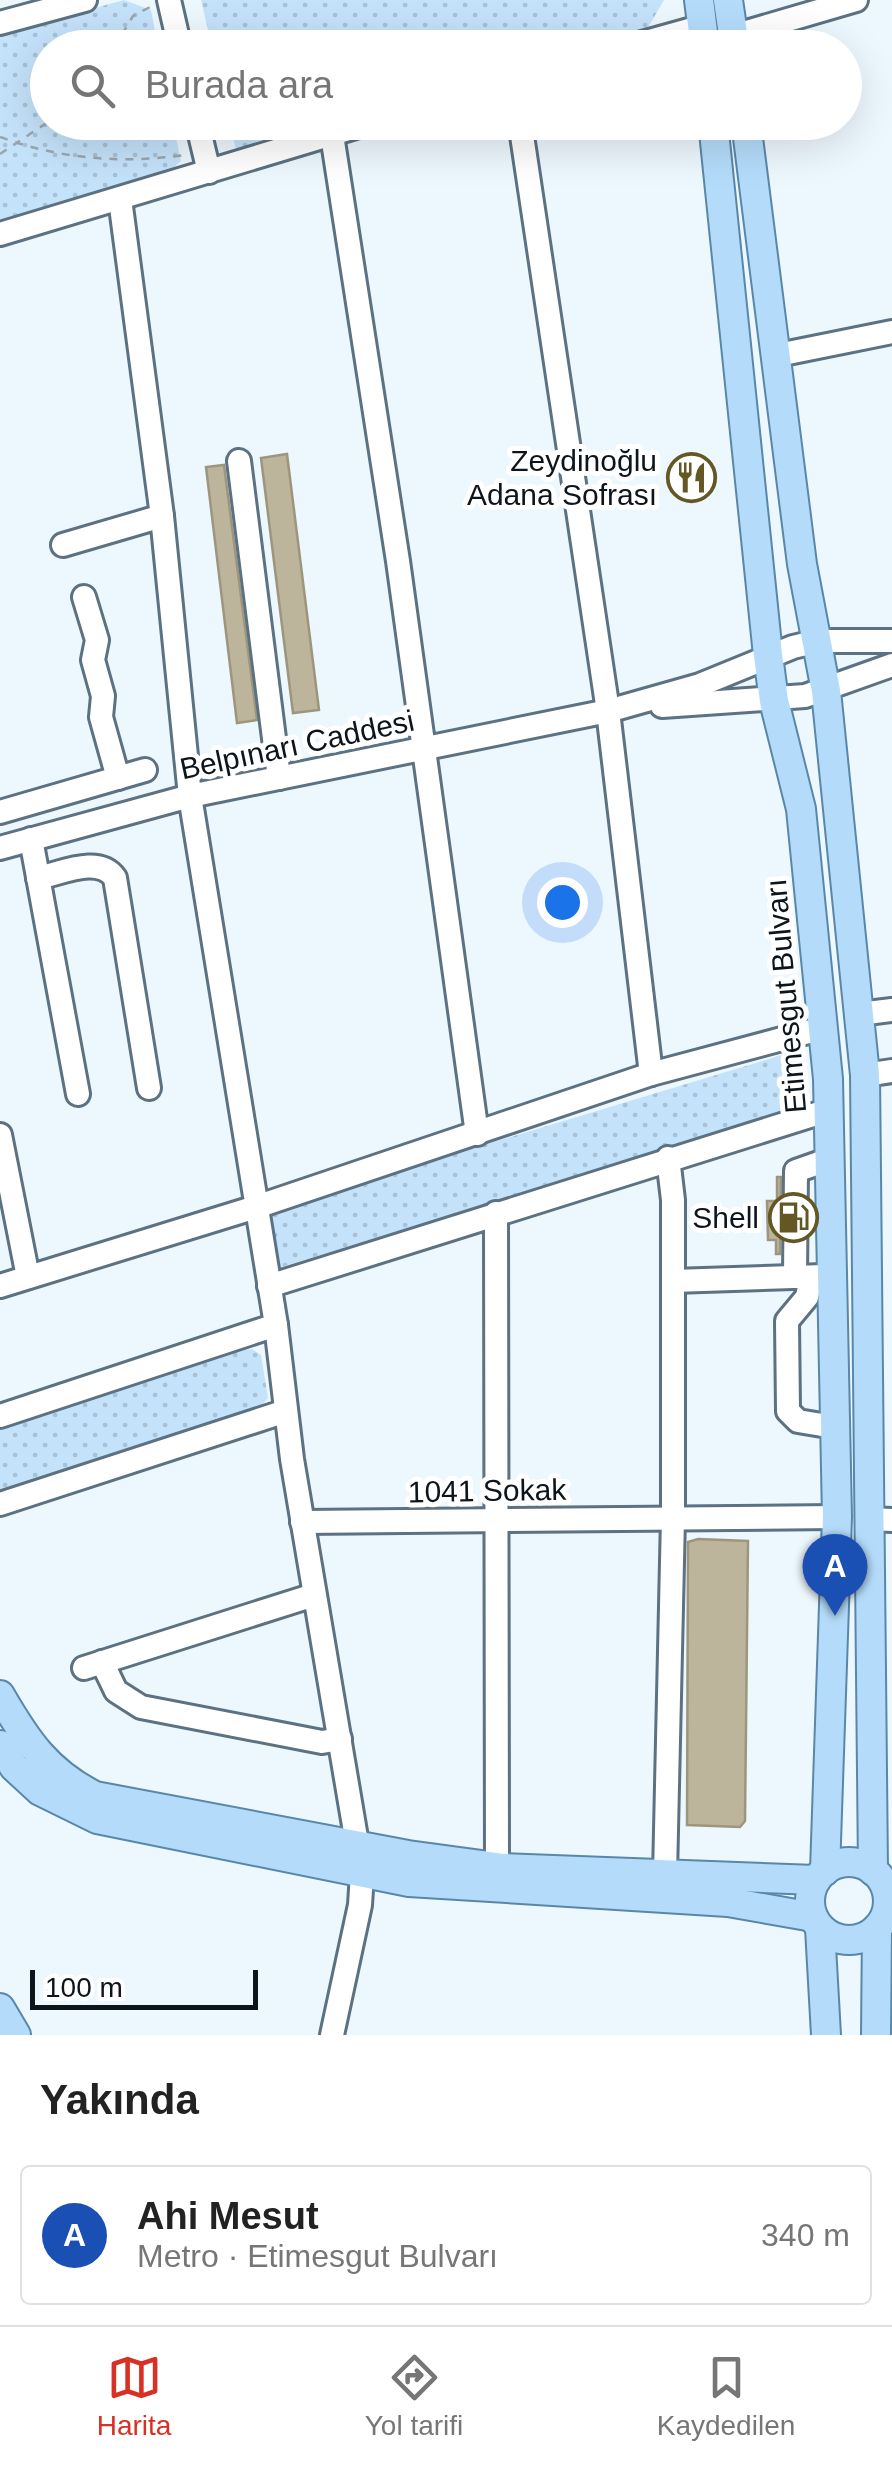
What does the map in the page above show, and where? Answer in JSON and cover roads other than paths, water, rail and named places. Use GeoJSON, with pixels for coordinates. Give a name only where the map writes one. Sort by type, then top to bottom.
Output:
{"type":"FeatureCollection","features":[{"type":"Feature","properties":{"kind":"main road"},"geometry":{"type":"LineString","coordinates":[[728,0],[732,30]]}},
{"type":"Feature","properties":{"kind":"main road","name":"Etimesgut Bulvarı"},"geometry":{"type":"LineString","coordinates":[[715,140],[768,655],[774,701],[801,809],[829,1110],[830,1159],[812,1277],[834,1426],[837,1518],[821,1875]]}},
{"type":"Feature","properties":{"kind":"main road"},"geometry":{"type":"LineString","coordinates":[[748,140],[802,564],[826,691],[859,1014],[878,1073],[882,1878],[887,1892],[876,2035]]}},
{"type":"Feature","properties":{"kind":"main road"},"geometry":{"type":"LineString","coordinates":[[0,1694],[33,1751],[70,1784],[95,1796],[470,1889],[728,1902],[817,1922],[842,1940],[867,1936],[884,1921]]}},
{"type":"Feature","properties":{"kind":"main road"},"geometry":{"type":"LineString","coordinates":[[0,1745],[26,1780],[76,1812],[360,1860],[665,1875],[821,1875],[849,1862],[882,1878]]}},
{"type":"Feature","properties":{"kind":"main road"},"geometry":{"type":"LineString","coordinates":[[821,1875],[811,1892],[826,2035]]}},
{"type":"Feature","properties":{"kind":"main road"},"geometry":{"type":"LineString","coordinates":[[0,2008],[16,2035]]}},
{"type":"Feature","properties":{"kind":"street"},"geometry":{"type":"LineString","coordinates":[[0,23],[85,0]]}},
{"type":"Feature","properties":{"kind":"street"},"geometry":{"type":"LineString","coordinates":[[166,0],[175,30]]}},
{"type":"Feature","properties":{"kind":"street"},"geometry":{"type":"LineString","coordinates":[[769,30],[856,0]]}},
{"type":"Feature","properties":{"kind":"street"},"geometry":{"type":"LineString","coordinates":[[202,140],[206,161]]}},
{"type":"Feature","properties":{"kind":"street"},"geometry":{"type":"LineString","coordinates":[[0,234],[120,199],[206,161],[312,140]]}},
{"type":"Feature","properties":{"kind":"street"},"geometry":{"type":"LineString","coordinates":[[333,140],[425,748],[477,1134]]}},
{"type":"Feature","properties":{"kind":"street"},"geometry":{"type":"LineString","coordinates":[[523,140],[608,711],[651,1074]]}},
{"type":"Feature","properties":{"kind":"street"},"geometry":{"type":"LineString","coordinates":[[120,199],[162,516],[190,796],[276,1325],[302,1522],[360,1860],[360,1905],[332,2035]]}},
{"type":"Feature","properties":{"kind":"street"},"geometry":{"type":"LineString","coordinates":[[778,356],[892,332]]}},
{"type":"Feature","properties":{"kind":"street"},"geometry":{"type":"LineString","coordinates":[[239,461],[279,778]]}},
{"type":"Feature","properties":{"kind":"street"},"geometry":{"type":"LineString","coordinates":[[63,545],[162,516]]}},
{"type":"Feature","properties":{"kind":"street"},"geometry":{"type":"LineString","coordinates":[[84,598],[97,640],[94,660],[103,696],[100,717],[118,778]]}},
{"type":"Feature","properties":{"kind":"street","name":"Belpınarı Caddesi"},"geometry":{"type":"LineString","coordinates":[[0,848],[190,796],[608,711],[700,685],[768,655],[818,642],[892,641]]}},
{"type":"Feature","properties":{"kind":"street","name":"Belpınarı Caddesi"},"geometry":{"type":"LineString","coordinates":[[608,711],[774,701],[826,691],[892,666]]}},
{"type":"Feature","properties":{"kind":"street"},"geometry":{"type":"LineString","coordinates":[[1,806],[58,795],[145,770]]}},
{"type":"Feature","properties":{"kind":"street"},"geometry":{"type":"LineString","coordinates":[[58,795],[66,830]]}},
{"type":"Feature","properties":{"kind":"street"},"geometry":{"type":"LineString","coordinates":[[31,839],[78,1094]]}},
{"type":"Feature","properties":{"kind":"street"},"geometry":{"type":"LineString","coordinates":[[38,878],[95,866],[108,870],[115,878],[149,1088]]}},
{"type":"Feature","properties":{"kind":"street"},"geometry":{"type":"LineString","coordinates":[[859,1014],[892,1010]]}},
{"type":"Feature","properties":{"kind":"street"},"geometry":{"type":"LineString","coordinates":[[0,1286],[256,1208],[651,1074],[823,1028]]}},
{"type":"Feature","properties":{"kind":"street"},"geometry":{"type":"LineString","coordinates":[[269,1286],[829,1110]]}},
{"type":"Feature","properties":{"kind":"street"},"geometry":{"type":"LineString","coordinates":[[0,1135],[28,1276]]}},
{"type":"Feature","properties":{"kind":"street"},"geometry":{"type":"LineString","coordinates":[[665,1875],[673,1517],[673,1281],[668,1158]]}},
{"type":"Feature","properties":{"kind":"street"},"geometry":{"type":"LineString","coordinates":[[496,1213],[497,1867]]}},
{"type":"Feature","properties":{"kind":"street"},"geometry":{"type":"LineString","coordinates":[[673,1281],[812,1277],[807,1297],[787,1321],[788,1411],[798,1421],[834,1426]]}},
{"type":"Feature","properties":{"kind":"street"},"geometry":{"type":"LineString","coordinates":[[0,1416],[276,1325]]}},
{"type":"Feature","properties":{"kind":"street"},"geometry":{"type":"LineString","coordinates":[[0,1504],[286,1411]]}},
{"type":"Feature","properties":{"kind":"street","name":"1041 Sokak"},"geometry":{"type":"LineString","coordinates":[[302,1522],[837,1518]]}},
{"type":"Feature","properties":{"kind":"street"},"geometry":{"type":"LineString","coordinates":[[314,1595],[93,1665],[116,1691],[141,1708],[322,1742],[340,1739]]}},
{"type":"Feature","properties":{"kind":"place","name":"Zeydinoğlu Adana Sofrası"},"geometry":{"type":"Point","coordinates":[692,478]}},
{"type":"Feature","properties":{"kind":"place","name":"Shell"},"geometry":{"type":"Point","coordinates":[794,1218]}},
{"type":"Feature","properties":{"kind":"place","name":"Ahi Mesut"},"geometry":{"type":"Point","coordinates":[835,1616]}}]}
